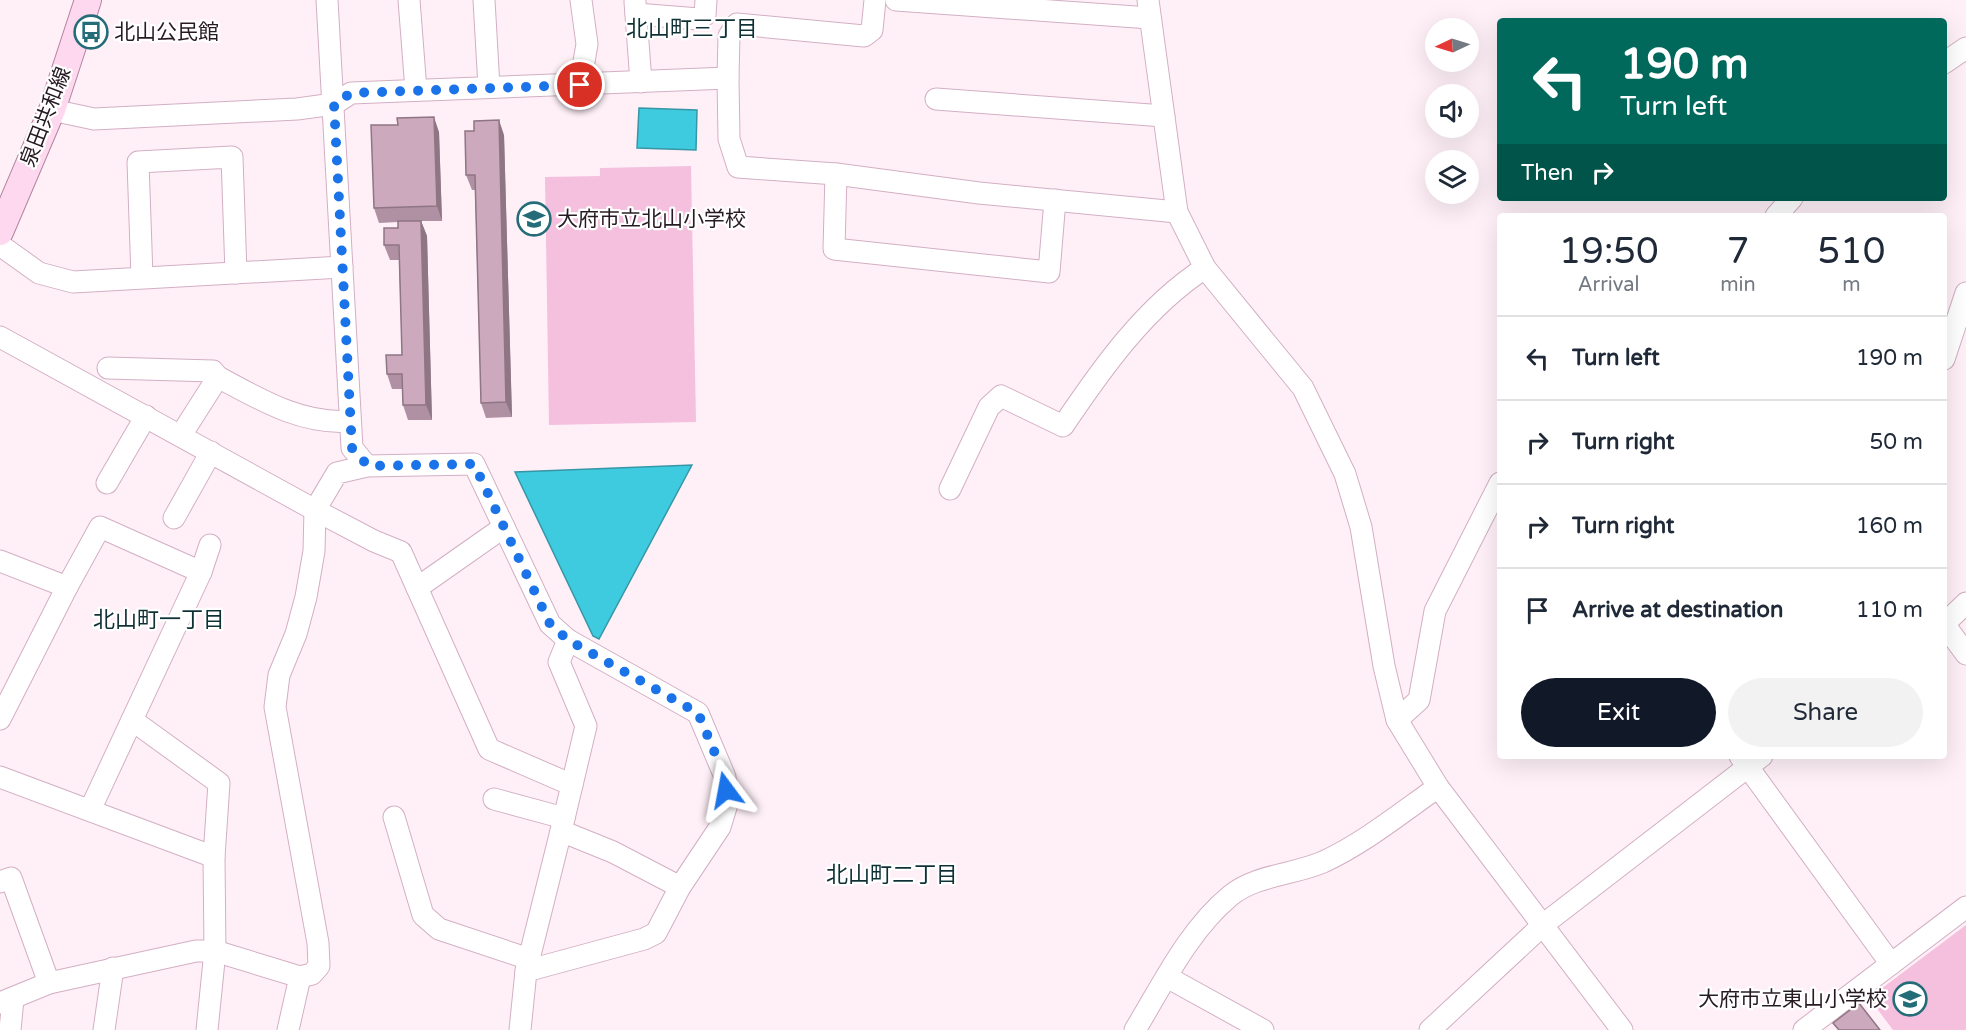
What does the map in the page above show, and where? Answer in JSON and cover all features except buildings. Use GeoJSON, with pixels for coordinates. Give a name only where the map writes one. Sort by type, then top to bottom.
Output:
{"type":"FeatureCollection","features":[{"type":"Feature","properties":{"kind":"main road","name":"泉田共和線"},"geometry":{"type":"LineString","coordinates":[[0,232],[52,110],[88,0]]}},
{"type":"Feature","properties":{"kind":"street"},"geometry":{"type":"LineString","coordinates":[[327,0],[352,448],[368,466]]}},
{"type":"Feature","properties":{"kind":"street"},"geometry":{"type":"LineString","coordinates":[[409,0],[416,90]]}},
{"type":"Feature","properties":{"kind":"street"},"geometry":{"type":"LineString","coordinates":[[484,0],[489,87]]}},
{"type":"Feature","properties":{"kind":"street"},"geometry":{"type":"LineString","coordinates":[[580,85],[587,44],[581,0]]}},
{"type":"Feature","properties":{"kind":"street"},"geometry":{"type":"LineString","coordinates":[[641,82],[636,7],[699,19],[705,15],[706,0]]}},
{"type":"Feature","properties":{"kind":"street"},"geometry":{"type":"LineString","coordinates":[[875,0],[872,30],[864,36],[737,24],[729,36],[728,78],[729,139],[738,166],[836,174],[1177,212]]}},
{"type":"Feature","properties":{"kind":"street"},"geometry":{"type":"LineString","coordinates":[[896,0],[1149,9],[1177,212],[1205,268],[1291,370],[1313,407],[1345,474],[1361,527],[1384,666],[1397,720],[1438,787],[1544,924],[1622,1030]]}},
{"type":"Feature","properties":{"kind":"street"},"geometry":{"type":"LineString","coordinates":[[1947,61],[1966,48]]}},
{"type":"Feature","properties":{"kind":"street"},"geometry":{"type":"LineString","coordinates":[[52,110],[94,119],[297,109],[334,104],[351,93],[728,78]]}},
{"type":"Feature","properties":{"kind":"street"},"geometry":{"type":"LineString","coordinates":[[936,99],[1164,116]]}},
{"type":"Feature","properties":{"kind":"street"},"geometry":{"type":"LineString","coordinates":[[142,277],[138,162],[232,157],[236,273]]}},
{"type":"Feature","properties":{"kind":"street"},"geometry":{"type":"LineString","coordinates":[[836,174],[834,249],[1049,272],[1055,200]]}},
{"type":"Feature","properties":{"kind":"street"},"geometry":{"type":"LineString","coordinates":[[1779,213],[1789,201]]}},
{"type":"Feature","properties":{"kind":"street"},"geometry":{"type":"LineString","coordinates":[[0,245],[39,273],[73,282],[342,267]]}},
{"type":"Feature","properties":{"kind":"street"},"geometry":{"type":"LineString","coordinates":[[950,489],[989,407],[1001,396],[1063,426],[1094,381],[1163,299],[1205,268]]}},
{"type":"Feature","properties":{"kind":"street"},"geometry":{"type":"LineString","coordinates":[[1947,338],[1951,311],[1966,293]]}},
{"type":"Feature","properties":{"kind":"street"},"geometry":{"type":"LineString","coordinates":[[0,337],[315,510],[374,541],[401,552],[489,749],[572,785]]}},
{"type":"Feature","properties":{"kind":"street"},"geometry":{"type":"LineString","coordinates":[[108,368],[213,371],[218,377],[290,413],[333,422],[350,421]]}},
{"type":"Feature","properties":{"kind":"street"},"geometry":{"type":"LineString","coordinates":[[181,435],[218,377]]}},
{"type":"Feature","properties":{"kind":"street"},"geometry":{"type":"LineString","coordinates":[[107,483],[146,416]]}},
{"type":"Feature","properties":{"kind":"street"},"geometry":{"type":"LineString","coordinates":[[174,518],[211,452]]}},
{"type":"Feature","properties":{"kind":"street"},"geometry":{"type":"LineString","coordinates":[[10,1030],[7,1001],[49,983],[113,968],[196,951],[215,951],[300,977],[312,974],[319,966],[318,943],[275,707],[279,675],[296,634],[306,597],[314,551],[315,510],[337,473],[368,466],[474,464],[550,624],[568,640],[698,713],[725,777],[727,804],[720,826],[680,887],[656,933],[644,939],[527,965],[438,929],[423,915],[394,817]]}},
{"type":"Feature","properties":{"kind":"street"},"geometry":{"type":"LineString","coordinates":[[1397,720],[1419,700],[1435,611],[1497,489]]}},
{"type":"Feature","properties":{"kind":"street"},"geometry":{"type":"LineString","coordinates":[[0,719],[100,527],[201,572]]}},
{"type":"Feature","properties":{"kind":"street"},"geometry":{"type":"LineString","coordinates":[[417,588],[504,527]]}},
{"type":"Feature","properties":{"kind":"street"},"geometry":{"type":"LineString","coordinates":[[90,810],[201,572],[210,545]]}},
{"type":"Feature","properties":{"kind":"street"},"geometry":{"type":"LineString","coordinates":[[0,561],[67,587]]}},
{"type":"Feature","properties":{"kind":"street"},"geometry":{"type":"LineString","coordinates":[[1947,621],[1966,603]]}},
{"type":"Feature","properties":{"kind":"street"},"geometry":{"type":"LineString","coordinates":[[1947,628],[1966,654]]}},
{"type":"Feature","properties":{"kind":"street"},"geometry":{"type":"LineString","coordinates":[[520,1030],[527,965],[586,726],[559,662],[568,640]]}},
{"type":"Feature","properties":{"kind":"street"},"geometry":{"type":"LineString","coordinates":[[132,720],[219,783],[214,857],[215,951],[207,1030]]}},
{"type":"Feature","properties":{"kind":"street"},"geometry":{"type":"LineString","coordinates":[[1430,1030],[1544,924],[1750,759],[1892,964]]}},
{"type":"Feature","properties":{"kind":"street"},"geometry":{"type":"LineString","coordinates":[[0,777],[214,857]]}},
{"type":"Feature","properties":{"kind":"street"},"geometry":{"type":"LineString","coordinates":[[1135,1030],[1198,928],[1231,895],[1252,882],[1322,862],[1362,840],[1438,787]]}},
{"type":"Feature","properties":{"kind":"street"},"geometry":{"type":"LineString","coordinates":[[494,799],[563,824],[680,887]]}},
{"type":"Feature","properties":{"kind":"street"},"geometry":{"type":"LineString","coordinates":[[0,882],[11,878],[49,983]]}},
{"type":"Feature","properties":{"kind":"street"},"geometry":{"type":"LineString","coordinates":[[1804,1030],[1966,907]]}},
{"type":"Feature","properties":{"kind":"street"},"geometry":{"type":"LineString","coordinates":[[104,1030],[113,968]]}},
{"type":"Feature","properties":{"kind":"street"},"geometry":{"type":"LineString","coordinates":[[288,1030],[300,977]]}},
{"type":"Feature","properties":{"kind":"street"},"geometry":{"type":"LineString","coordinates":[[1167,977],[1263,1030]]}},
{"type":"Feature","properties":{"kind":"shaded area"},"geometry":{"type":"Polygon","coordinates":[[[691,166],[696,422],[549,425],[545,177],[600,176],[600,168],[691,166]]]}},
{"type":"Feature","properties":{"kind":"shaded area","name":"大府市立東山小学校"},"geometry":{"type":"Polygon","coordinates":[[[1966,925],[1966,1030],[1893,1030],[1869,998],[1966,925]]]}},
{"type":"Feature","properties":{"kind":"water"},"geometry":{"type":"Polygon","coordinates":[[[639,108],[697,110],[696,150],[637,148],[639,108]]]}},
{"type":"Feature","properties":{"kind":"water"},"geometry":{"type":"Polygon","coordinates":[[[692,465],[599,639],[593,636],[515,472],[692,465]]]}},
{"type":"Feature","properties":{"kind":"place","name":"北山公民館"},"geometry":{"type":"Point","coordinates":[91,32]}},
{"type":"Feature","properties":{"kind":"place","name":"大府市立北山小学校"},"geometry":{"type":"Point","coordinates":[534,219]}},
{"type":"Feature","properties":{"kind":"place","name":"大府市立東山小学校"},"geometry":{"type":"Point","coordinates":[1910,999]}},
{"type":"Feature","properties":{"kind":"district","name":"北山町三丁目"},"geometry":{"type":"Point","coordinates":[692,29]}},
{"type":"Feature","properties":{"kind":"district","name":"北山町一丁目"},"geometry":{"type":"Point","coordinates":[159,620]}},
{"type":"Feature","properties":{"kind":"district","name":"北山町二丁目"},"geometry":{"type":"Point","coordinates":[892,875]}},
{"type":"Feature","properties":{"kind":"route"},"geometry":{"type":"LineString","coordinates":[[580,85],[351,93],[334,104],[352,448],[368,466],[474,464],[550,624],[568,640],[698,713],[725,777],[726,790]]}}]}
